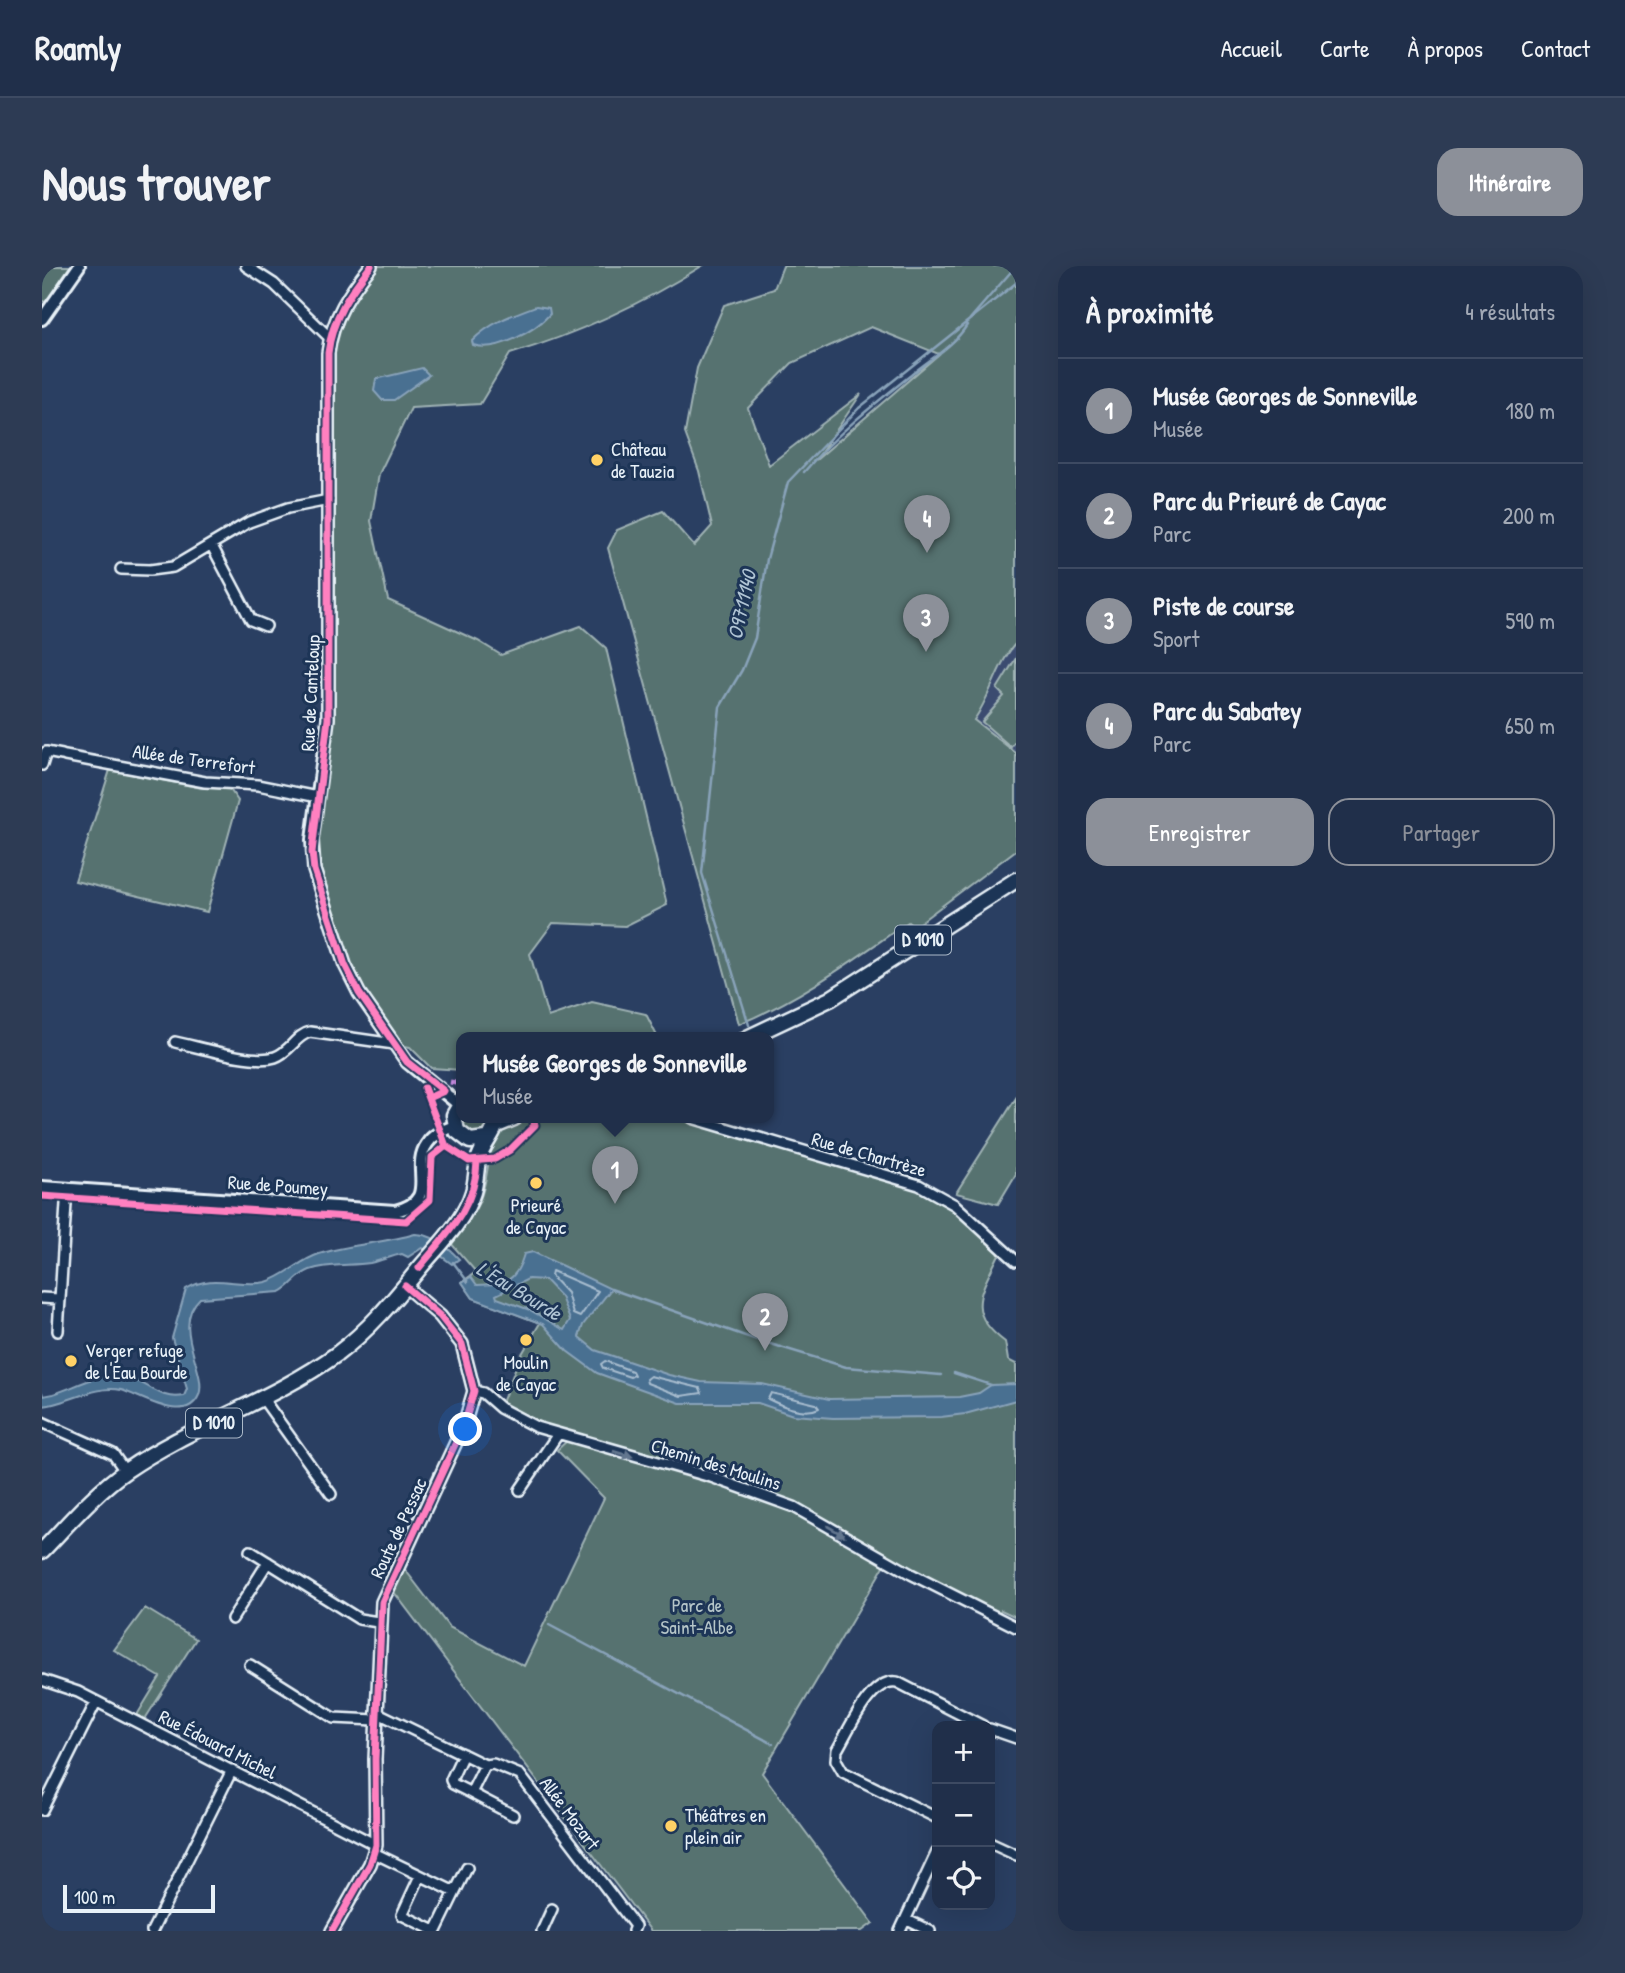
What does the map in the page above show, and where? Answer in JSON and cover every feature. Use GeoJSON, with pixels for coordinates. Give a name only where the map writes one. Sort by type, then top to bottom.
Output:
{"type":"FeatureCollection","features":[{"type":"Feature","properties":{"kind":"main road","name":"D 1010"},"geometry":{"type":"LineString","coordinates":[[774,1032],[1016,880]]}},
{"type":"Feature","properties":{"kind":"main road","name":"D 1010"},"geometry":{"type":"LineString","coordinates":[[760,1032],[830,999]]}},
{"type":"Feature","properties":{"kind":"main road"},"geometry":{"type":"LineString","coordinates":[[456,1111],[454,1126],[460,1135],[470,1140],[486,1139],[496,1123]]}},
{"type":"Feature","properties":{"kind":"main road","name":"D 1010"},"geometry":{"type":"LineString","coordinates":[[42,1551],[94,1497],[125,1471],[263,1399],[347,1346],[374,1322],[471,1200],[478,1162],[486,1139]]}},
{"type":"Feature","properties":{"kind":"main road"},"geometry":{"type":"LineString","coordinates":[[470,1140],[478,1162]]}},
{"type":"Feature","properties":{"kind":"street"},"geometry":{"type":"LineString","coordinates":[[42,319],[79,266]]}},
{"type":"Feature","properties":{"kind":"street"},"geometry":{"type":"LineString","coordinates":[[246,266],[274,284],[330,338]]}},
{"type":"Feature","properties":{"kind":"street","name":"Rue de Canteloup"},"geometry":{"type":"LineString","coordinates":[[372,266],[343,304],[330,338],[328,719],[312,840],[314,870],[351,977],[394,1044],[413,1068],[456,1101]]}},
{"type":"Feature","properties":{"kind":"street"},"geometry":{"type":"LineString","coordinates":[[121,569],[173,567],[249,522],[271,513],[329,500]]}},
{"type":"Feature","properties":{"kind":"street"},"geometry":{"type":"LineString","coordinates":[[212,546],[251,620],[266,626]]}},
{"type":"Feature","properties":{"kind":"street","name":"Allée de Terrefort"},"geometry":{"type":"LineString","coordinates":[[42,765],[46,752],[205,782],[258,785],[318,797]]}},
{"type":"Feature","properties":{"kind":"street"},"geometry":{"type":"LineString","coordinates":[[176,1042],[262,1059],[278,1056],[304,1033],[310,1032],[394,1044]]}},
{"type":"Feature","properties":{"kind":"street","name":"Rue de Chartrèze"},"geometry":{"type":"LineString","coordinates":[[709,1123],[919,1185],[955,1205],[1016,1261]]}},
{"type":"Feature","properties":{"kind":"street","name":"Rue de Poumey"},"geometry":{"type":"LineString","coordinates":[[42,1187],[395,1211],[407,1208],[420,1195],[423,1185],[420,1159],[425,1146],[431,1138],[454,1126]]}},
{"type":"Feature","properties":{"kind":"street"},"geometry":{"type":"LineString","coordinates":[[58,1331],[66,1188]]}},
{"type":"Feature","properties":{"kind":"street"},"geometry":{"type":"LineString","coordinates":[[405,1286],[440,1316],[462,1344],[474,1391]]}},
{"type":"Feature","properties":{"kind":"street"},"geometry":{"type":"LineString","coordinates":[[42,1298],[58,1299]]}},
{"type":"Feature","properties":{"kind":"street","name":"Chemin des Moulins"},"geometry":{"type":"LineString","coordinates":[[474,1391],[483,1393],[500,1408],[558,1434],[712,1477],[794,1507],[911,1574],[1016,1627]]}},
{"type":"Feature","properties":{"kind":"street","name":"Route de Pessac"},"geometry":{"type":"LineString","coordinates":[[332,1931],[375,1849],[376,1716],[382,1602],[393,1572],[464,1425],[474,1391]]}},
{"type":"Feature","properties":{"kind":"street"},"geometry":{"type":"LineString","coordinates":[[263,1399],[331,1494]]}},
{"type":"Feature","properties":{"kind":"street"},"geometry":{"type":"LineString","coordinates":[[42,1422],[113,1454],[125,1471]]}},
{"type":"Feature","properties":{"kind":"street"},"geometry":{"type":"LineString","coordinates":[[520,1490],[558,1434]]}},
{"type":"Feature","properties":{"kind":"street"},"geometry":{"type":"LineString","coordinates":[[250,1551],[359,1619],[379,1622]]}},
{"type":"Feature","properties":{"kind":"street"},"geometry":{"type":"LineString","coordinates":[[232,1619],[268,1562]]}},
{"type":"Feature","properties":{"kind":"street"},"geometry":{"type":"LineString","coordinates":[[250,1665],[334,1718],[376,1716]]}},
{"type":"Feature","properties":{"kind":"street","name":"Rue Édouard Michel"},"geometry":{"type":"LineString","coordinates":[[42,1680],[65,1686],[232,1770],[455,1892]]}},
{"type":"Feature","properties":{"kind":"street"},"geometry":{"type":"LineString","coordinates":[[932,1816],[843,1772],[837,1764],[837,1750],[873,1690],[886,1682],[897,1682],[973,1721]]}},
{"type":"Feature","properties":{"kind":"street"},"geometry":{"type":"LineString","coordinates":[[42,1810],[96,1702]]}},
{"type":"Feature","properties":{"kind":"street","name":"Allée Mozart"},"geometry":{"type":"LineString","coordinates":[[376,1716],[485,1765],[494,1764],[520,1775],[635,1926],[633,1931]]}},
{"type":"Feature","properties":{"kind":"street"},"geometry":{"type":"LineString","coordinates":[[995,1731],[1016,1738]]}},
{"type":"Feature","properties":{"kind":"street"},"geometry":{"type":"LineString","coordinates":[[463,1754],[451,1780],[453,1784],[513,1815]]}},
{"type":"Feature","properties":{"kind":"street"},"geometry":{"type":"LineString","coordinates":[[471,1793],[485,1765]]}},
{"type":"Feature","properties":{"kind":"street"},"geometry":{"type":"LineString","coordinates":[[152,1931],[232,1770]]}},
{"type":"Feature","properties":{"kind":"street"},"geometry":{"type":"LineString","coordinates":[[995,1845],[1016,1855]]}},
{"type":"Feature","properties":{"kind":"street"},"geometry":{"type":"LineString","coordinates":[[900,1931],[932,1863]]}},
{"type":"Feature","properties":{"kind":"street"},"geometry":{"type":"LineString","coordinates":[[420,1875],[402,1915],[436,1931],[467,1868]]}},
{"type":"Feature","properties":{"kind":"street"},"geometry":{"type":"LineString","coordinates":[[541,1931],[552,1909]]}},
{"type":"Feature","properties":{"kind":"street"},"geometry":{"type":"LineString","coordinates":[[906,1920],[930,1931]]}},
{"type":"Feature","properties":{"kind":"shaded area"},"geometry":{"type":"Polygon","coordinates":[[[1016,643],[1016,753],[974,720],[984,707],[1008,652],[1016,643]]]}},
{"type":"Feature","properties":{"kind":"green space"},"geometry":{"type":"Polygon","coordinates":[[[42,266],[70,266],[46,302],[42,301],[42,266]]]}},
{"type":"Feature","properties":{"kind":"green space"},"geometry":{"type":"Polygon","coordinates":[[[371,266],[702,266],[657,293],[609,316],[510,354],[480,404],[411,408],[379,474],[371,521],[388,600],[478,641],[501,655],[581,626],[606,648],[667,905],[625,926],[553,923],[530,954],[548,1017],[592,1002],[646,1014],[655,1032],[456,1032],[456,1070],[431,1068],[410,1047],[394,1044],[359,993],[314,870],[328,719],[328,353],[352,289],[371,266]]]}},
{"type":"Feature","properties":{"kind":"green space"},"geometry":{"type":"Polygon","coordinates":[[[783,266],[1016,266],[1016,643],[1009,651],[974,720],[1016,753],[1016,850],[914,927],[908,922],[805,991],[739,1024],[608,548],[617,530],[663,511],[694,546],[712,526],[699,471],[685,433],[697,368],[724,305],[774,289],[783,266]],[[871,327],[792,363],[748,408],[769,465],[861,394],[816,460],[939,354],[871,327]]]}},
{"type":"Feature","properties":{"kind":"green space"},"geometry":{"type":"Polygon","coordinates":[[[1016,658],[1016,741],[1011,747],[982,722],[1004,696],[997,689],[1016,658]]]}},
{"type":"Feature","properties":{"kind":"green space"},"geometry":{"type":"Polygon","coordinates":[[[110,770],[202,788],[229,788],[238,801],[207,912],[75,881],[110,770]]]}},
{"type":"Feature","properties":{"kind":"green space"},"geometry":{"type":"Polygon","coordinates":[[[1016,1098],[1016,1174],[998,1204],[956,1193],[1016,1098]]]}},
{"type":"Feature","properties":{"kind":"green space"},"geometry":{"type":"Polygon","coordinates":[[[462,1123],[490,1123],[486,1132],[475,1136],[465,1132],[462,1123]]]}},
{"type":"Feature","properties":{"kind":"green space","name":"Parc de Saint-Albe"},"geometry":{"type":"Polygon","coordinates":[[[515,1123],[708,1123],[935,1193],[1001,1250],[983,1288],[980,1309],[984,1320],[1005,1342],[1008,1360],[1016,1364],[1016,1617],[1001,1610],[995,1617],[887,1561],[762,1773],[873,1923],[862,1931],[651,1931],[394,1592],[403,1567],[449,1627],[524,1666],[604,1498],[557,1450],[569,1439],[500,1408],[519,1359],[540,1323],[473,1298],[462,1282],[476,1272],[449,1241],[479,1202],[491,1150],[503,1131],[515,1123]]]}},
{"type":"Feature","properties":{"kind":"green space"},"geometry":{"type":"Polygon","coordinates":[[[145,1608],[196,1639],[145,1719],[137,1715],[160,1677],[114,1650],[145,1608]]]}},
{"type":"Feature","properties":{"kind":"water"},"geometry":{"type":"Polygon","coordinates":[[[536,306],[549,308],[550,314],[535,327],[504,343],[482,347],[473,345],[472,341],[494,324],[536,306]]]}},
{"type":"Feature","properties":{"kind":"water"},"geometry":{"type":"Polygon","coordinates":[[[422,368],[429,375],[394,400],[382,400],[374,391],[376,379],[422,368]]]}},
{"type":"Feature","properties":{"kind":"water"},"geometry":{"type":"Polygon","coordinates":[[[415,1234],[428,1236],[439,1242],[459,1259],[452,1264],[422,1248],[408,1257],[402,1254],[370,1263],[325,1266],[310,1270],[280,1292],[200,1298],[192,1309],[188,1322],[200,1385],[199,1395],[193,1404],[184,1408],[162,1406],[121,1390],[111,1389],[42,1406],[42,1392],[43,1396],[53,1394],[96,1378],[113,1375],[138,1381],[159,1393],[184,1396],[187,1389],[172,1338],[186,1289],[196,1284],[216,1281],[266,1282],[319,1254],[415,1234]]]}},
{"type":"Feature","properties":{"kind":"water"},"geometry":{"type":"Polygon","coordinates":[[[533,1252],[611,1289],[583,1325],[579,1337],[595,1350],[669,1375],[701,1382],[762,1384],[829,1399],[959,1397],[979,1393],[991,1385],[1016,1384],[1016,1400],[965,1414],[941,1417],[833,1418],[793,1415],[758,1403],[680,1403],[597,1373],[567,1351],[543,1324],[473,1298],[462,1282],[471,1277],[477,1285],[508,1280],[517,1271],[524,1254],[533,1252]],[[528,1279],[496,1295],[497,1298],[530,1310],[564,1330],[570,1320],[561,1297],[545,1280],[528,1279]]]}},
{"type":"Feature","properties":{"kind":"waterway"},"geometry":{"type":"LineString","coordinates":[[970,319],[1016,266]]}},
{"type":"Feature","properties":{"kind":"waterway","name":"O9711140"},"geometry":{"type":"LineString","coordinates":[[749,1025],[702,873],[720,707],[742,670],[755,638],[767,559],[788,482],[859,408],[1016,283]]}},
{"type":"Feature","properties":{"kind":"waterway"},"geometry":{"type":"LineString","coordinates":[[804,472],[841,433],[948,346],[967,325]]}},
{"type":"Feature","properties":{"kind":"waterway","name":"L'Eau Bourde"},"geometry":{"type":"LineString","coordinates":[[453,1262],[468,1282]]}},
{"type":"Feature","properties":{"kind":"waterway"},"geometry":{"type":"LineString","coordinates":[[611,1289],[754,1339],[846,1367],[941,1375]]}},
{"type":"Feature","properties":{"kind":"waterway"},"geometry":{"type":"LineString","coordinates":[[954,1373],[991,1385]]}},
{"type":"Feature","properties":{"kind":"waterway"},"geometry":{"type":"LineString","coordinates":[[549,1625],[773,1744]]}},
{"type":"Feature","properties":{"kind":"marked path"},"geometry":{"type":"LineString","coordinates":[[450,1082],[456,1083]]}},
{"type":"Feature","properties":{"kind":"cycle path"},"geometry":{"type":"LineString","coordinates":[[371,266],[343,306],[333,328],[328,353],[328,719],[312,852],[314,870],[345,965],[359,993],[407,1062],[444,1091],[428,1098]]}},
{"type":"Feature","properties":{"kind":"cycle path"},"geometry":{"type":"LineString","coordinates":[[424,1088],[446,1146],[469,1161],[495,1159],[510,1150],[534,1123]]}},
{"type":"Feature","properties":{"kind":"cycle path"},"geometry":{"type":"LineString","coordinates":[[42,1196],[406,1221],[430,1200],[432,1157],[446,1146]]}},
{"type":"Feature","properties":{"kind":"cycle path"},"geometry":{"type":"LineString","coordinates":[[419,1268],[449,1232],[465,1207],[471,1193],[477,1162]]}},
{"type":"Feature","properties":{"kind":"cycle path"},"geometry":{"type":"LineString","coordinates":[[332,1931],[370,1864],[376,1845],[375,1759],[382,1602],[464,1425],[474,1391],[462,1344],[440,1316],[405,1286]]}},
{"type":"Feature","properties":{"kind":"place","name":"Château de Tauzia"},"geometry":{"type":"Point","coordinates":[597,460]}},
{"type":"Feature","properties":{"kind":"place","name":"Parc du Sabatey"},"geometry":{"type":"Point","coordinates":[927,553]}},
{"type":"Feature","properties":{"kind":"place","name":"Piste de course"},"geometry":{"type":"Point","coordinates":[926,652]}},
{"type":"Feature","properties":{"kind":"place","name":"Prieuré de Cayac"},"geometry":{"type":"Point","coordinates":[536,1183]}},
{"type":"Feature","properties":{"kind":"place","name":"Musée Georges de Sonneville"},"geometry":{"type":"Point","coordinates":[615,1204]}},
{"type":"Feature","properties":{"kind":"place","name":"Moulin de Cayac"},"geometry":{"type":"Point","coordinates":[526,1340]}},
{"type":"Feature","properties":{"kind":"place","name":"Parc du Prieuré de Cayac"},"geometry":{"type":"Point","coordinates":[765,1351]}},
{"type":"Feature","properties":{"kind":"place","name":"Verger refuge de l'Eau Bourde"},"geometry":{"type":"Point","coordinates":[71,1361]}},
{"type":"Feature","properties":{"kind":"place","name":"Théâtres en plein air"},"geometry":{"type":"Point","coordinates":[671,1826]}}]}
